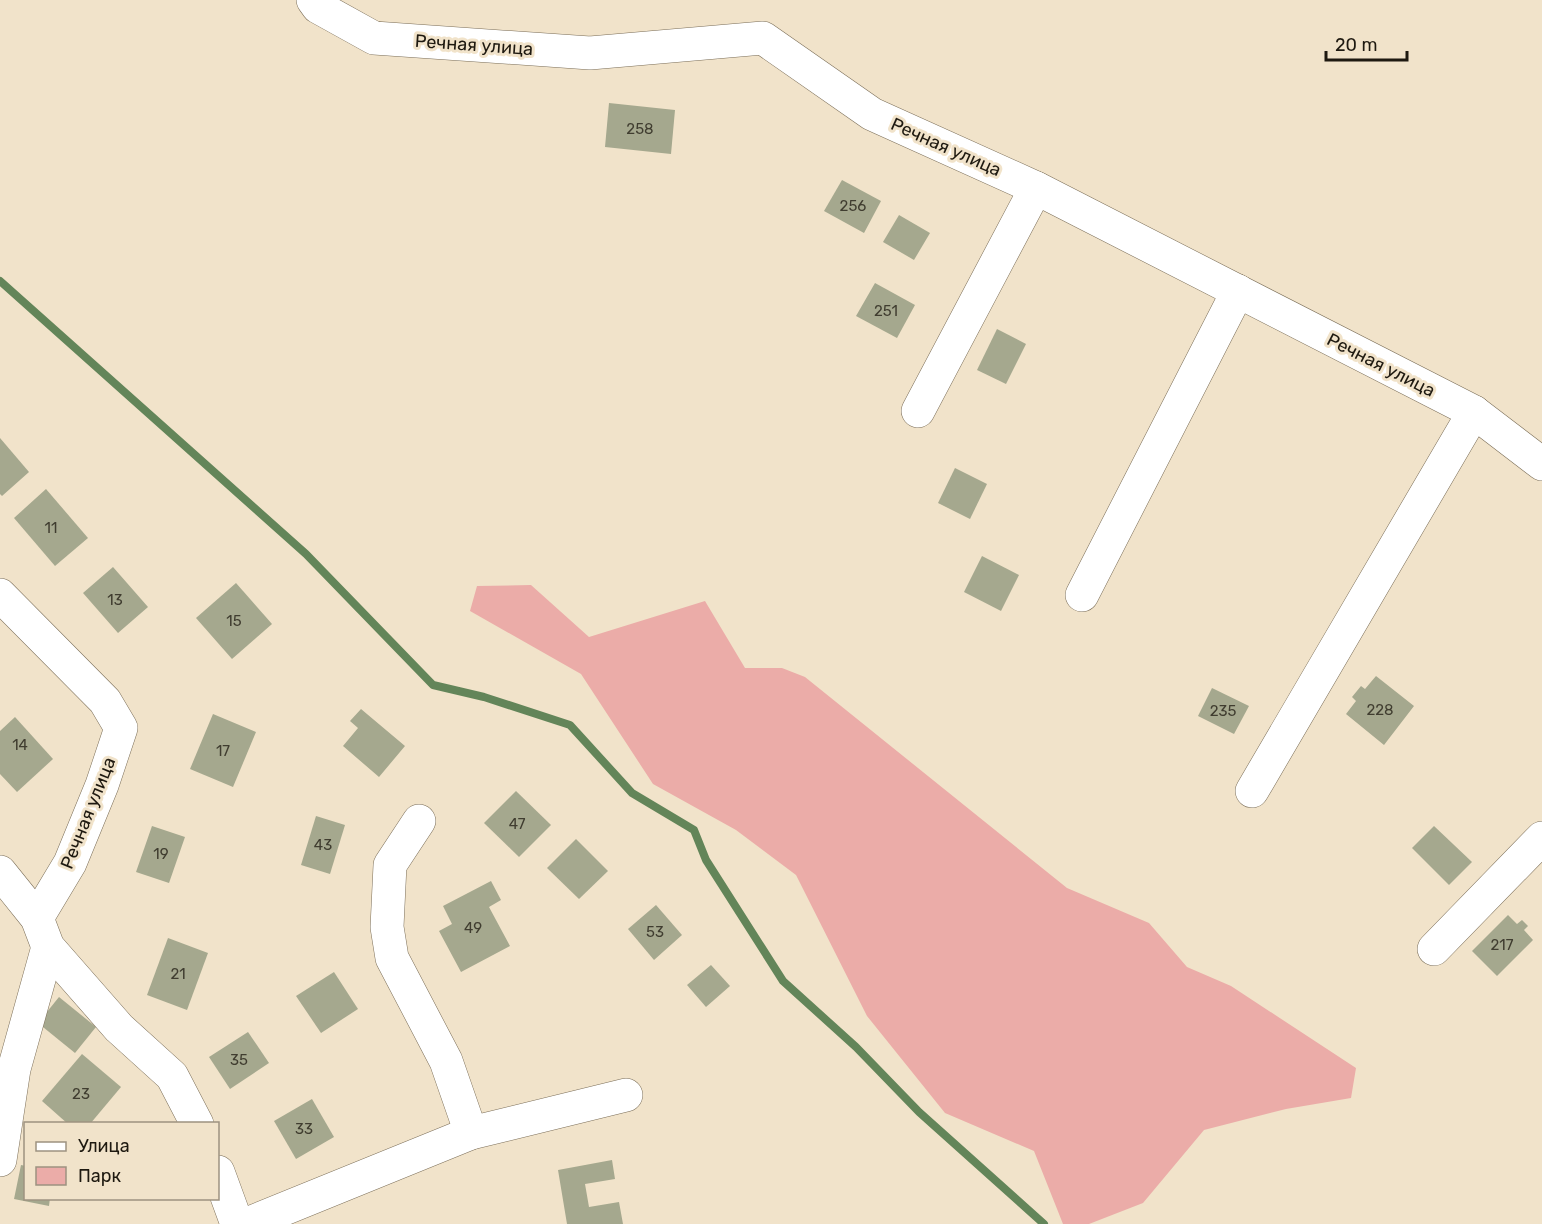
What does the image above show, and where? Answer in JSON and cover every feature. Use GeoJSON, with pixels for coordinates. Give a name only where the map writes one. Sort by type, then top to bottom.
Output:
{"type":"FeatureCollection","features":[{"type":"Feature","properties":{"kind":"street","name":"Речная улица"},"geometry":{"type":"LineString","coordinates":[[314,0],[318,7],[374,38],[590,53],[763,38],[872,114],[1036,188],[1474,412],[1542,465]]}},
{"type":"Feature","properties":{"kind":"street"},"geometry":{"type":"LineString","coordinates":[[918,411],[1036,188]]}},
{"type":"Feature","properties":{"kind":"street"},"geometry":{"type":"LineString","coordinates":[[1082,595],[1238,291]]}},
{"type":"Feature","properties":{"kind":"street"},"geometry":{"type":"LineString","coordinates":[[1252,791],[1474,412]]}},
{"type":"Feature","properties":{"kind":"street","name":"Речная улица"},"geometry":{"type":"LineString","coordinates":[[0,595],[105,700],[121,728],[102,785],[43,932]]}},
{"type":"Feature","properties":{"kind":"street"},"geometry":{"type":"LineString","coordinates":[[419,821],[390,865],[387,927],[392,958],[446,1060],[471,1133]]}},
{"type":"Feature","properties":{"kind":"street"},"geometry":{"type":"LineString","coordinates":[[1434,949],[1542,838]]}},
{"type":"Feature","properties":{"kind":"street"},"geometry":{"type":"LineString","coordinates":[[0,872],[43,932],[119,1028],[172,1076],[196,1122]]}},
{"type":"Feature","properties":{"kind":"street"},"geometry":{"type":"LineString","coordinates":[[0,1160],[14,1069],[43,932]]}},
{"type":"Feature","properties":{"kind":"street"},"geometry":{"type":"LineString","coordinates":[[247,1224],[471,1133],[626,1095]]}},
{"type":"Feature","properties":{"kind":"street"},"geometry":{"type":"LineString","coordinates":[[219,1175],[237,1224]]}},
{"type":"Feature","properties":{"kind":"green space"},"geometry":{"type":"Polygon","coordinates":[[[531,585],[589,637],[705,601],[745,668],[782,668],[805,677],[1067,888],[1149,923],[1187,967],[1231,986],[1356,1068],[1351,1098],[1286,1109],[1204,1130],[1143,1203],[1089,1224],[1063,1224],[1034,1151],[945,1113],[867,1016],[796,875],[736,830],[653,784],[581,674],[470,611],[477,586],[531,585]]]}},
{"type":"Feature","properties":{"kind":"building"},"geometry":{"type":"Polygon","coordinates":[[[609,103],[675,110],[671,154],[605,147],[609,103]]]}},
{"type":"Feature","properties":{"kind":"building"},"geometry":{"type":"Polygon","coordinates":[[[842,180],[881,201],[864,233],[824,211],[842,180]]]}},
{"type":"Feature","properties":{"kind":"building"},"geometry":{"type":"Polygon","coordinates":[[[899,215],[930,233],[914,260],[883,242],[899,215]]]}},
{"type":"Feature","properties":{"kind":"building"},"geometry":{"type":"Polygon","coordinates":[[[875,283],[915,305],[897,338],[856,316],[875,283]]]}},
{"type":"Feature","properties":{"kind":"building"},"geometry":{"type":"Polygon","coordinates":[[[997,329],[1026,344],[1006,384],[977,370],[997,329]]]}},
{"type":"Feature","properties":{"kind":"building"},"geometry":{"type":"Polygon","coordinates":[[[0,438],[29,472],[2,496],[0,494],[0,438]]]}},
{"type":"Feature","properties":{"kind":"building"},"geometry":{"type":"Polygon","coordinates":[[[955,468],[987,484],[970,519],[938,503],[955,468]]]}},
{"type":"Feature","properties":{"kind":"building"},"geometry":{"type":"Polygon","coordinates":[[[46,489],[88,538],[55,566],[14,518],[46,489]]]}},
{"type":"Feature","properties":{"kind":"building"},"geometry":{"type":"Polygon","coordinates":[[[982,556],[1019,575],[1001,611],[964,592],[982,556]]]}},
{"type":"Feature","properties":{"kind":"building"},"geometry":{"type":"Polygon","coordinates":[[[113,567],[148,607],[118,633],[83,593],[113,567]]]}},
{"type":"Feature","properties":{"kind":"building"},"geometry":{"type":"Polygon","coordinates":[[[236,583],[272,624],[232,659],[196,618],[236,583]]]}},
{"type":"Feature","properties":{"kind":"building"},"geometry":{"type":"Polygon","coordinates":[[[1376,676],[1414,706],[1384,745],[1346,714],[1356,701],[1352,697],[1361,686],[1365,689],[1376,676]]]}},
{"type":"Feature","properties":{"kind":"building"},"geometry":{"type":"Polygon","coordinates":[[[1212,688],[1249,706],[1234,734],[1198,716],[1212,688]]]}},
{"type":"Feature","properties":{"kind":"building"},"geometry":{"type":"Polygon","coordinates":[[[361,709],[405,746],[379,777],[343,746],[358,728],[350,721],[361,709]]]}},
{"type":"Feature","properties":{"kind":"building"},"geometry":{"type":"Polygon","coordinates":[[[213,714],[256,732],[233,787],[190,769],[213,714]]]}},
{"type":"Feature","properties":{"kind":"building"},"geometry":{"type":"Polygon","coordinates":[[[15,717],[53,759],[17,792],[0,774],[0,731],[15,717]]]}},
{"type":"Feature","properties":{"kind":"building"},"geometry":{"type":"Polygon","coordinates":[[[516,791],[551,825],[519,857],[484,823],[516,791]]]}},
{"type":"Feature","properties":{"kind":"building"},"geometry":{"type":"Polygon","coordinates":[[[316,816],[345,825],[330,874],[301,865],[316,816]]]}},
{"type":"Feature","properties":{"kind":"building"},"geometry":{"type":"Polygon","coordinates":[[[152,826],[185,837],[169,883],[136,872],[152,826]]]}},
{"type":"Feature","properties":{"kind":"building"},"geometry":{"type":"Polygon","coordinates":[[[1434,826],[1472,862],[1449,885],[1412,848],[1434,826]]]}},
{"type":"Feature","properties":{"kind":"building"},"geometry":{"type":"Polygon","coordinates":[[[576,839],[608,871],[579,899],[547,868],[576,839]]]}},
{"type":"Feature","properties":{"kind":"building"},"geometry":{"type":"Polygon","coordinates":[[[491,881],[501,900],[489,907],[510,946],[461,972],[439,931],[452,924],[443,906],[491,881]]]}},
{"type":"Feature","properties":{"kind":"building"},"geometry":{"type":"Polygon","coordinates":[[[656,905],[682,935],[654,960],[628,929],[656,905]]]}},
{"type":"Feature","properties":{"kind":"building"},"geometry":{"type":"Polygon","coordinates":[[[1508,915],[1517,924],[1522,920],[1528,926],[1524,930],[1533,940],[1497,976],[1472,951],[1508,915]]]}},
{"type":"Feature","properties":{"kind":"building"},"geometry":{"type":"Polygon","coordinates":[[[168,938],[208,953],[187,1010],[147,995],[168,938]]]}},
{"type":"Feature","properties":{"kind":"building"},"geometry":{"type":"Polygon","coordinates":[[[711,965],[730,986],[706,1007],[687,985],[711,965]]]}},
{"type":"Feature","properties":{"kind":"building"},"geometry":{"type":"Polygon","coordinates":[[[334,972],[358,1009],[321,1033],[296,996],[334,972]]]}},
{"type":"Feature","properties":{"kind":"building"},"geometry":{"type":"Polygon","coordinates":[[[59,997],[96,1027],[75,1053],[38,1023],[59,997]]]}},
{"type":"Feature","properties":{"kind":"building"},"geometry":{"type":"Polygon","coordinates":[[[248,1032],[269,1063],[230,1089],[209,1057],[248,1032]]]}},
{"type":"Feature","properties":{"kind":"building"},"geometry":{"type":"Polygon","coordinates":[[[82,1054],[121,1087],[92,1122],[66,1122],[42,1101],[82,1054]]]}},
{"type":"Feature","properties":{"kind":"building"},"geometry":{"type":"Polygon","coordinates":[[[312,1099],[334,1137],[296,1159],[274,1121],[312,1099]]]}},
{"type":"Feature","properties":{"kind":"building"},"geometry":{"type":"Polygon","coordinates":[[[612,1160],[615,1179],[585,1184],[589,1207],[619,1202],[623,1224],[567,1224],[558,1170],[612,1160]]]}},
{"type":"Feature","properties":{"kind":"building"},"geometry":{"type":"Polygon","coordinates":[[[21,1165],[24,1166],[24,1200],[50,1200],[49,1206],[14,1199],[21,1165]]]}},
{"type":"Feature","properties":{"kind":"waterway"},"geometry":{"type":"LineString","coordinates":[[0,281],[306,554],[433,685],[484,697],[570,725],[632,793],[694,830],[706,860],[783,981],[856,1047],[919,1112],[1044,1224]]}}]}
